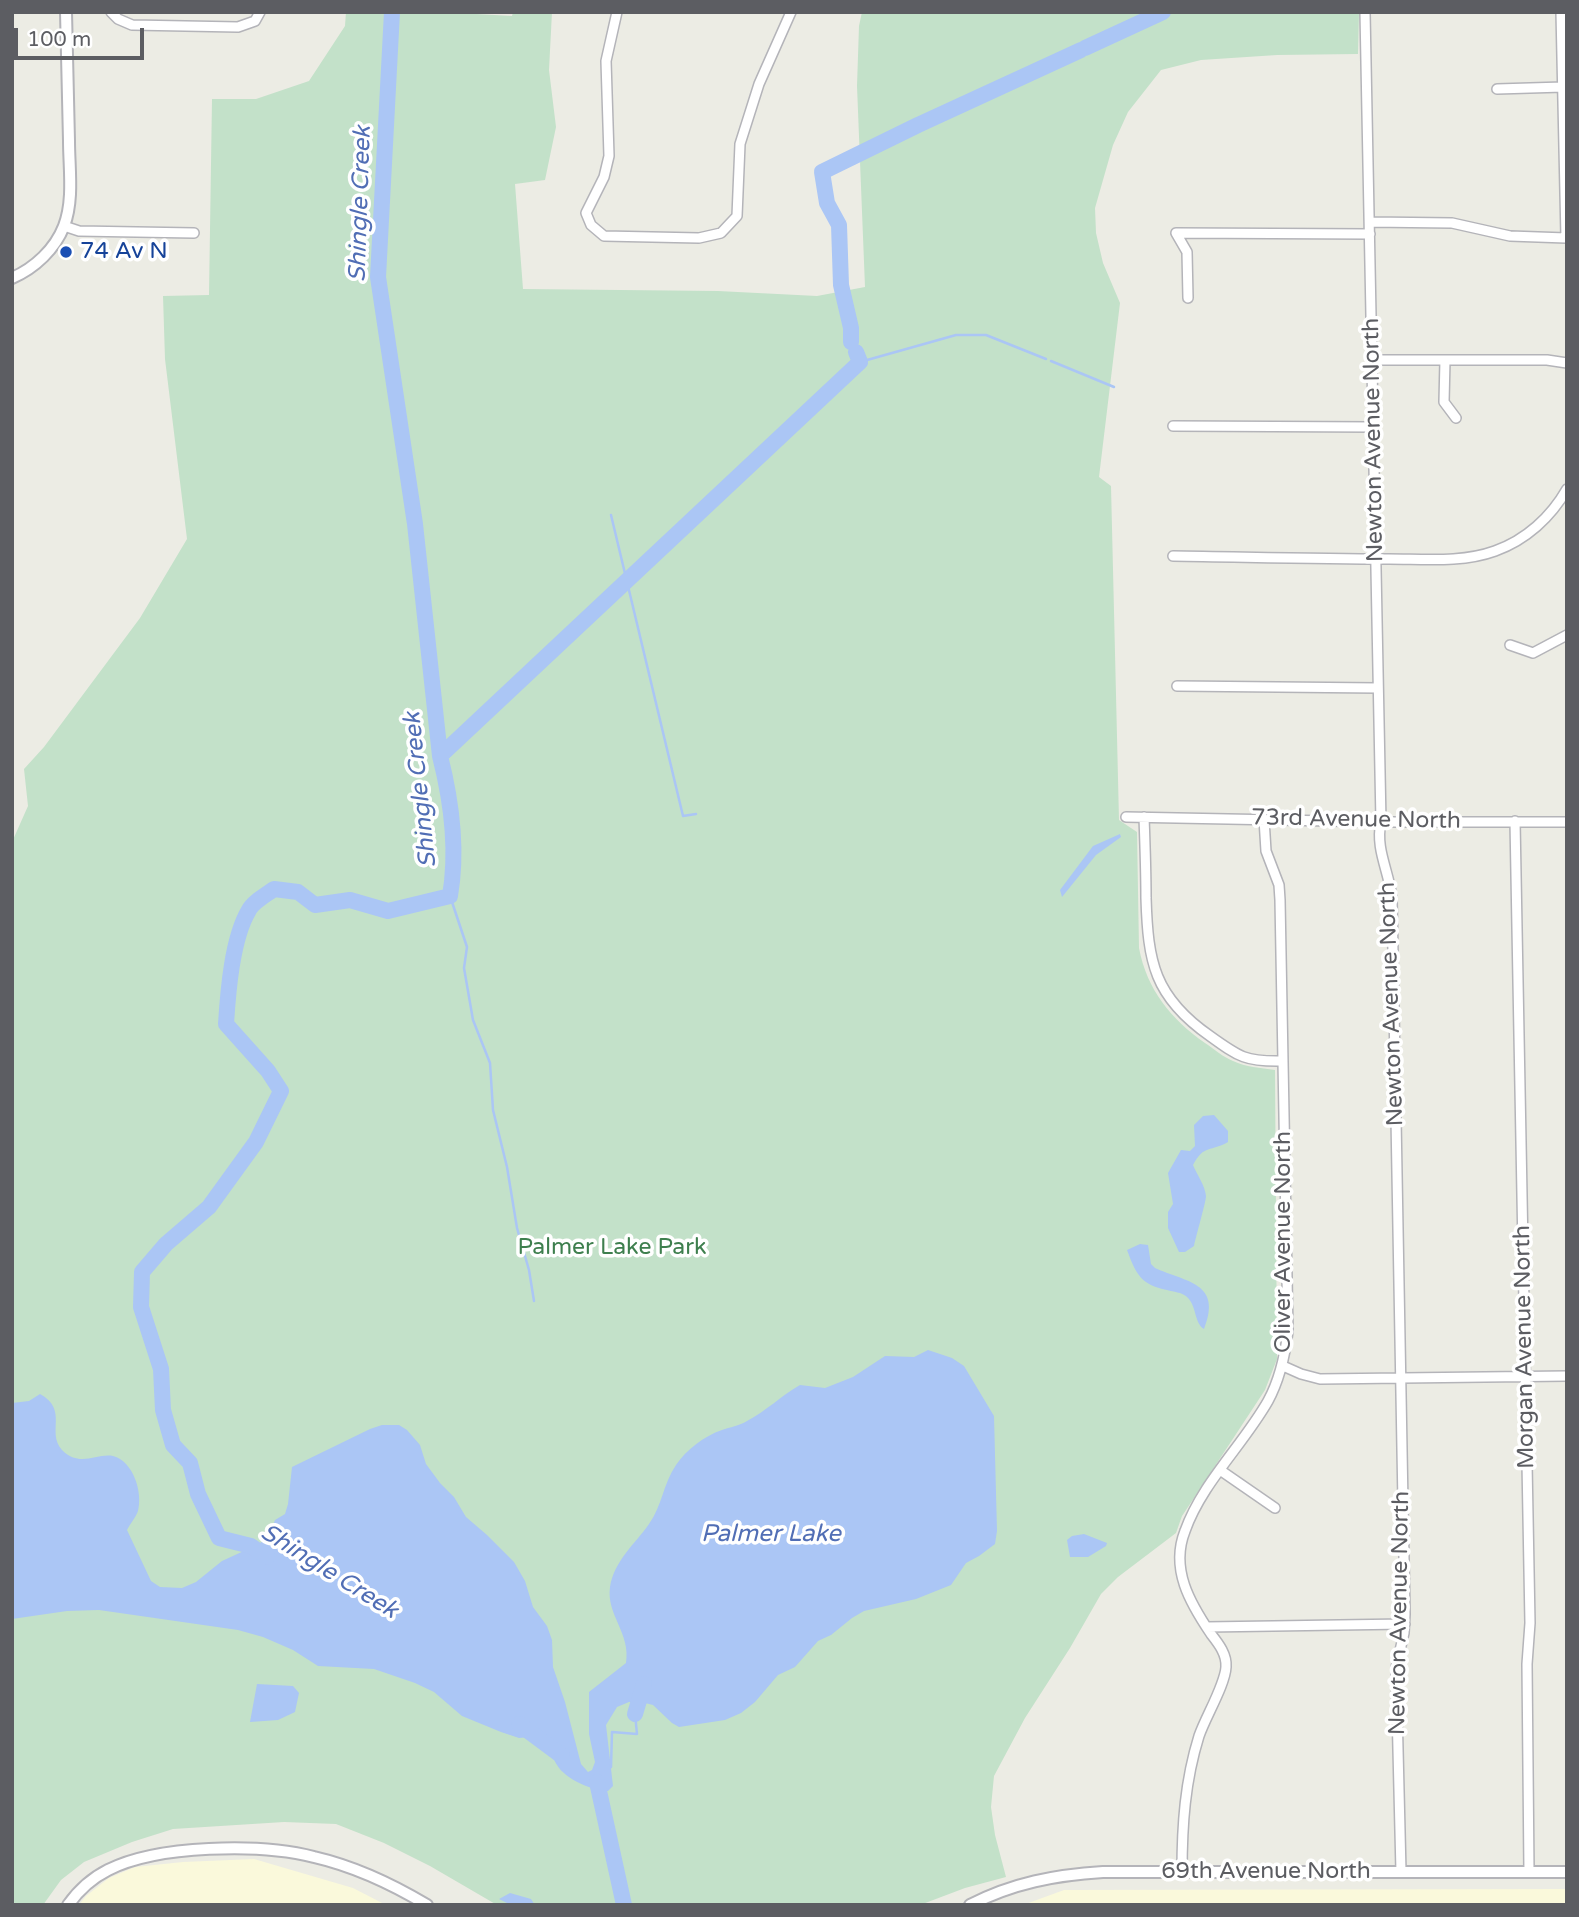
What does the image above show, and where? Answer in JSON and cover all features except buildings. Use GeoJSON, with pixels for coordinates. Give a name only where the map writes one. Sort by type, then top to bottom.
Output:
{"type":"FeatureCollection","features":[{"type":"Feature","properties":{"kind":"street"},"geometry":{"type":"LineString","coordinates":[[12,278],[44,257],[64,226],[69,193],[66,12]]}},
{"type":"Feature","properties":{"kind":"street"},"geometry":{"type":"LineString","coordinates":[[111,12],[118,19],[132,25],[238,27],[255,21],[261,12]]}},
{"type":"Feature","properties":{"kind":"street"},"geometry":{"type":"LineString","coordinates":[[617,12],[606,61],[609,156],[604,177],[586,213],[591,225],[604,236],[699,237],[721,233],[737,216],[740,144],[759,84],[791,12]]}},
{"type":"Feature","properties":{"kind":"street","name":"Newton Avenue North"},"geometry":{"type":"LineString","coordinates":[[1366,12],[1381,822],[1378,848],[1392,898],[1405,1624],[1396,1668],[1401,1872]]}},
{"type":"Feature","properties":{"kind":"street"},"geometry":{"type":"LineString","coordinates":[[1370,222],[1452,223],[1510,236],[1566,238],[1561,12]]}},
{"type":"Feature","properties":{"kind":"street"},"geometry":{"type":"LineString","coordinates":[[1497,89],[1563,87]]}},
{"type":"Feature","properties":{"kind":"street"},"geometry":{"type":"LineString","coordinates":[[64,226],[79,231],[194,233]]}},
{"type":"Feature","properties":{"kind":"street"},"geometry":{"type":"LineString","coordinates":[[1188,298],[1187,252],[1176,233],[1370,234]]}},
{"type":"Feature","properties":{"kind":"street"},"geometry":{"type":"LineString","coordinates":[[1372,360],[1547,360],[1567,363]]}},
{"type":"Feature","properties":{"kind":"street"},"geometry":{"type":"LineString","coordinates":[[1445,360],[1444,402],[1456,418]]}},
{"type":"Feature","properties":{"kind":"street"},"geometry":{"type":"LineString","coordinates":[[1173,426],[1374,428]]}},
{"type":"Feature","properties":{"kind":"street"},"geometry":{"type":"LineString","coordinates":[[1173,556],[1376,559],[1474,557],[1515,542],[1533,530],[1549,515],[1567,489]]}},
{"type":"Feature","properties":{"kind":"street"},"geometry":{"type":"LineString","coordinates":[[1510,645],[1533,653],[1567,635]]}},
{"type":"Feature","properties":{"kind":"street"},"geometry":{"type":"LineString","coordinates":[[1177,686],[1378,688]]}},
{"type":"Feature","properties":{"kind":"street","name":"73rd Avenue North"},"geometry":{"type":"LineString","coordinates":[[1126,817],[1381,822],[1567,822]]}},
{"type":"Feature","properties":{"kind":"street"},"geometry":{"type":"LineString","coordinates":[[1144,817],[1149,954],[1167,994],[1180,1012],[1196,1027],[1239,1057],[1263,1062],[1283,1061]]}},
{"type":"Feature","properties":{"kind":"street","name":"Oliver Avenue North"},"geometry":{"type":"LineString","coordinates":[[1182,1872],[1184,1805],[1190,1769],[1200,1734],[1226,1667],[1221,1648],[1188,1596],[1180,1558],[1184,1533],[1220,1470],[1267,1402],[1283,1366],[1288,1331],[1279,886],[1266,851],[1264,819]]}},
{"type":"Feature","properties":{"kind":"street","name":"Morgan Avenue North"},"geometry":{"type":"LineString","coordinates":[[1515,821],[1530,1623],[1527,1664],[1529,1872]]}},
{"type":"Feature","properties":{"kind":"street"},"geometry":{"type":"LineString","coordinates":[[1283,1366],[1320,1379],[1567,1376]]}},
{"type":"Feature","properties":{"kind":"street"},"geometry":{"type":"LineString","coordinates":[[1220,1470],[1275,1508]]}},
{"type":"Feature","properties":{"kind":"street"},"geometry":{"type":"LineString","coordinates":[[1207,1627],[1405,1624]]}},
{"type":"Feature","properties":{"kind":"street"},"geometry":{"type":"LineString","coordinates":[[68,1905],[93,1879],[126,1862],[226,1849],[286,1851],[327,1860],[368,1875],[427,1905]]}},
{"type":"Feature","properties":{"kind":"street","name":"69th Avenue North"},"geometry":{"type":"LineString","coordinates":[[970,1905],[1004,1889],[1042,1878],[1103,1872],[1567,1872]]}},
{"type":"Feature","properties":{"kind":"shaded area"},"geometry":{"type":"Polygon","coordinates":[[[254,1859],[353,1888],[386,1905],[79,1905],[109,1878],[135,1867],[254,1859]]]}},
{"type":"Feature","properties":{"kind":"shaded area"},"geometry":{"type":"Polygon","coordinates":[[[1567,1889],[1567,1905],[1023,1905],[1064,1890],[1567,1889]]]}},
{"type":"Feature","properties":{"kind":"green space","name":"Palmer Lake Park"},"geometry":{"type":"Polygon","coordinates":[[[346,12],[441,12],[512,16],[513,12],[552,12],[549,70],[556,127],[545,180],[515,184],[523,289],[718,291],[817,296],[865,287],[857,86],[862,12],[1359,12],[1358,54],[1201,60],[1161,70],[1128,112],[1113,145],[1095,208],[1096,233],[1103,263],[1120,303],[1099,477],[1111,486],[1119,820],[1137,832],[1139,948],[1154,990],[1181,1024],[1229,1059],[1248,1066],[1275,1070],[1277,1359],[1265,1390],[1182,1516],[1176,1533],[1118,1577],[1101,1594],[1025,1718],[994,1776],[991,1807],[1006,1877],[965,1888],[920,1905],[497,1905],[430,1866],[384,1843],[336,1824],[284,1822],[173,1829],[84,1862],[61,1880],[43,1905],[12,1905],[12,842],[28,806],[24,769],[44,747],[140,618],[187,539],[165,359],[163,296],[209,295],[212,99],[256,99],[309,81],[345,26],[346,12]]]}},
{"type":"Feature","properties":{"kind":"water"},"geometry":{"type":"Polygon","coordinates":[[[1120,834],[1121,837],[1096,855],[1062,897],[1060,890],[1093,846],[1120,834]]]}},
{"type":"Feature","properties":{"kind":"water"},"geometry":{"type":"Polygon","coordinates":[[[1214,1115],[1228,1131],[1228,1142],[1204,1151],[1193,1165],[1206,1199],[1194,1246],[1185,1252],[1179,1252],[1168,1228],[1168,1212],[1173,1204],[1168,1173],[1181,1150],[1190,1151],[1195,1146],[1194,1125],[1203,1116],[1214,1115]]]}},
{"type":"Feature","properties":{"kind":"water"},"geometry":{"type":"Polygon","coordinates":[[[1140,1244],[1148,1245],[1151,1264],[1155,1268],[1189,1281],[1205,1293],[1209,1302],[1209,1313],[1204,1329],[1187,1297],[1151,1285],[1141,1277],[1127,1250],[1140,1244]]]}},
{"type":"Feature","properties":{"kind":"water","name":"Palmer Lake"},"geometry":{"type":"Polygon","coordinates":[[[928,1350],[952,1358],[964,1366],[994,1416],[997,1531],[995,1544],[966,1563],[951,1585],[916,1599],[864,1611],[852,1618],[831,1635],[818,1641],[795,1667],[778,1675],[755,1702],[741,1713],[725,1720],[679,1727],[653,1705],[629,1702],[617,1707],[606,1725],[613,1786],[608,1791],[587,1786],[566,1775],[557,1765],[548,1744],[540,1736],[519,1738],[501,1732],[462,1716],[434,1692],[374,1669],[318,1666],[293,1650],[238,1630],[99,1610],[67,1611],[12,1619],[12,1403],[29,1401],[40,1394],[49,1400],[53,1407],[56,1436],[62,1450],[82,1459],[113,1456],[126,1464],[135,1478],[139,1495],[137,1513],[127,1530],[151,1581],[160,1587],[182,1588],[196,1582],[222,1561],[259,1544],[269,1536],[275,1520],[285,1514],[292,1467],[370,1429],[382,1425],[399,1425],[420,1445],[426,1464],[454,1497],[466,1517],[514,1562],[525,1581],[533,1607],[547,1626],[552,1640],[553,1667],[581,1764],[588,1772],[592,1770],[595,1762],[589,1734],[589,1692],[626,1663],[625,1642],[610,1597],[612,1578],[620,1561],[653,1517],[680,1459],[702,1440],[747,1421],[800,1385],[825,1388],[853,1377],[885,1356],[914,1357],[928,1350]]]}},
{"type":"Feature","properties":{"kind":"water"},"geometry":{"type":"Polygon","coordinates":[[[1084,1534],[1107,1543],[1106,1546],[1088,1557],[1070,1557],[1067,1540],[1072,1536],[1084,1534]]]}},
{"type":"Feature","properties":{"kind":"water"},"geometry":{"type":"Polygon","coordinates":[[[257,1684],[293,1686],[299,1693],[295,1712],[278,1720],[250,1722],[257,1684]]]}},
{"type":"Feature","properties":{"kind":"water"},"geometry":{"type":"Polygon","coordinates":[[[510,1893],[531,1899],[535,1905],[511,1905],[499,1899],[510,1893]]]}},
{"type":"Feature","properties":{"kind":"waterway","name":"Shingle Creek"},"geometry":{"type":"LineString","coordinates":[[267,1557],[251,1546],[219,1538],[198,1494],[190,1463],[173,1445],[163,1410],[161,1369],[141,1307],[142,1272],[166,1244],[209,1207],[256,1142],[281,1091],[268,1071],[226,1024],[235,950],[243,922],[251,907],[274,889],[298,892],[315,905],[350,900],[388,911],[450,896],[454,861],[451,809],[440,756],[415,524],[378,277],[392,12]]}},
{"type":"Feature","properties":{"kind":"waterway"},"geometry":{"type":"LineString","coordinates":[[1085,48],[1163,12]]}},
{"type":"Feature","properties":{"kind":"waterway"},"geometry":{"type":"LineString","coordinates":[[851,342],[851,328],[841,285],[839,225],[827,203],[822,172],[1081,50]]}},
{"type":"Feature","properties":{"kind":"waterway"},"geometry":{"type":"LineString","coordinates":[[860,362],[956,335],[986,335],[1046,359]]}},
{"type":"Feature","properties":{"kind":"waterway"},"geometry":{"type":"LineString","coordinates":[[440,756],[860,362],[856,352]]}},
{"type":"Feature","properties":{"kind":"waterway"},"geometry":{"type":"LineString","coordinates":[[1051,361],[1114,387]]}},
{"type":"Feature","properties":{"kind":"waterway"},"geometry":{"type":"LineString","coordinates":[[611,515],[683,816],[696,814]]}},
{"type":"Feature","properties":{"kind":"waterway"},"geometry":{"type":"LineString","coordinates":[[450,896],[467,947],[464,968],[473,1020],[490,1063],[493,1110],[534,1301]]}},
{"type":"Feature","properties":{"kind":"waterway"},"geometry":{"type":"LineString","coordinates":[[635,1714],[644,1684]]}},
{"type":"Feature","properties":{"kind":"waterway"},"geometry":{"type":"LineString","coordinates":[[611,1767],[612,1732],[637,1734],[635,1714]]}},
{"type":"Feature","properties":{"kind":"waterway","name":"Shingle Creek"},"geometry":{"type":"LineString","coordinates":[[519,1724],[562,1756]]}},
{"type":"Feature","properties":{"kind":"waterway","name":"Shingle Creek"},"geometry":{"type":"LineString","coordinates":[[597,1782],[624,1905]]}},
{"type":"Feature","properties":{"kind":"place","name":"74 Av N"},"geometry":{"type":"Point","coordinates":[66,252]}}]}
